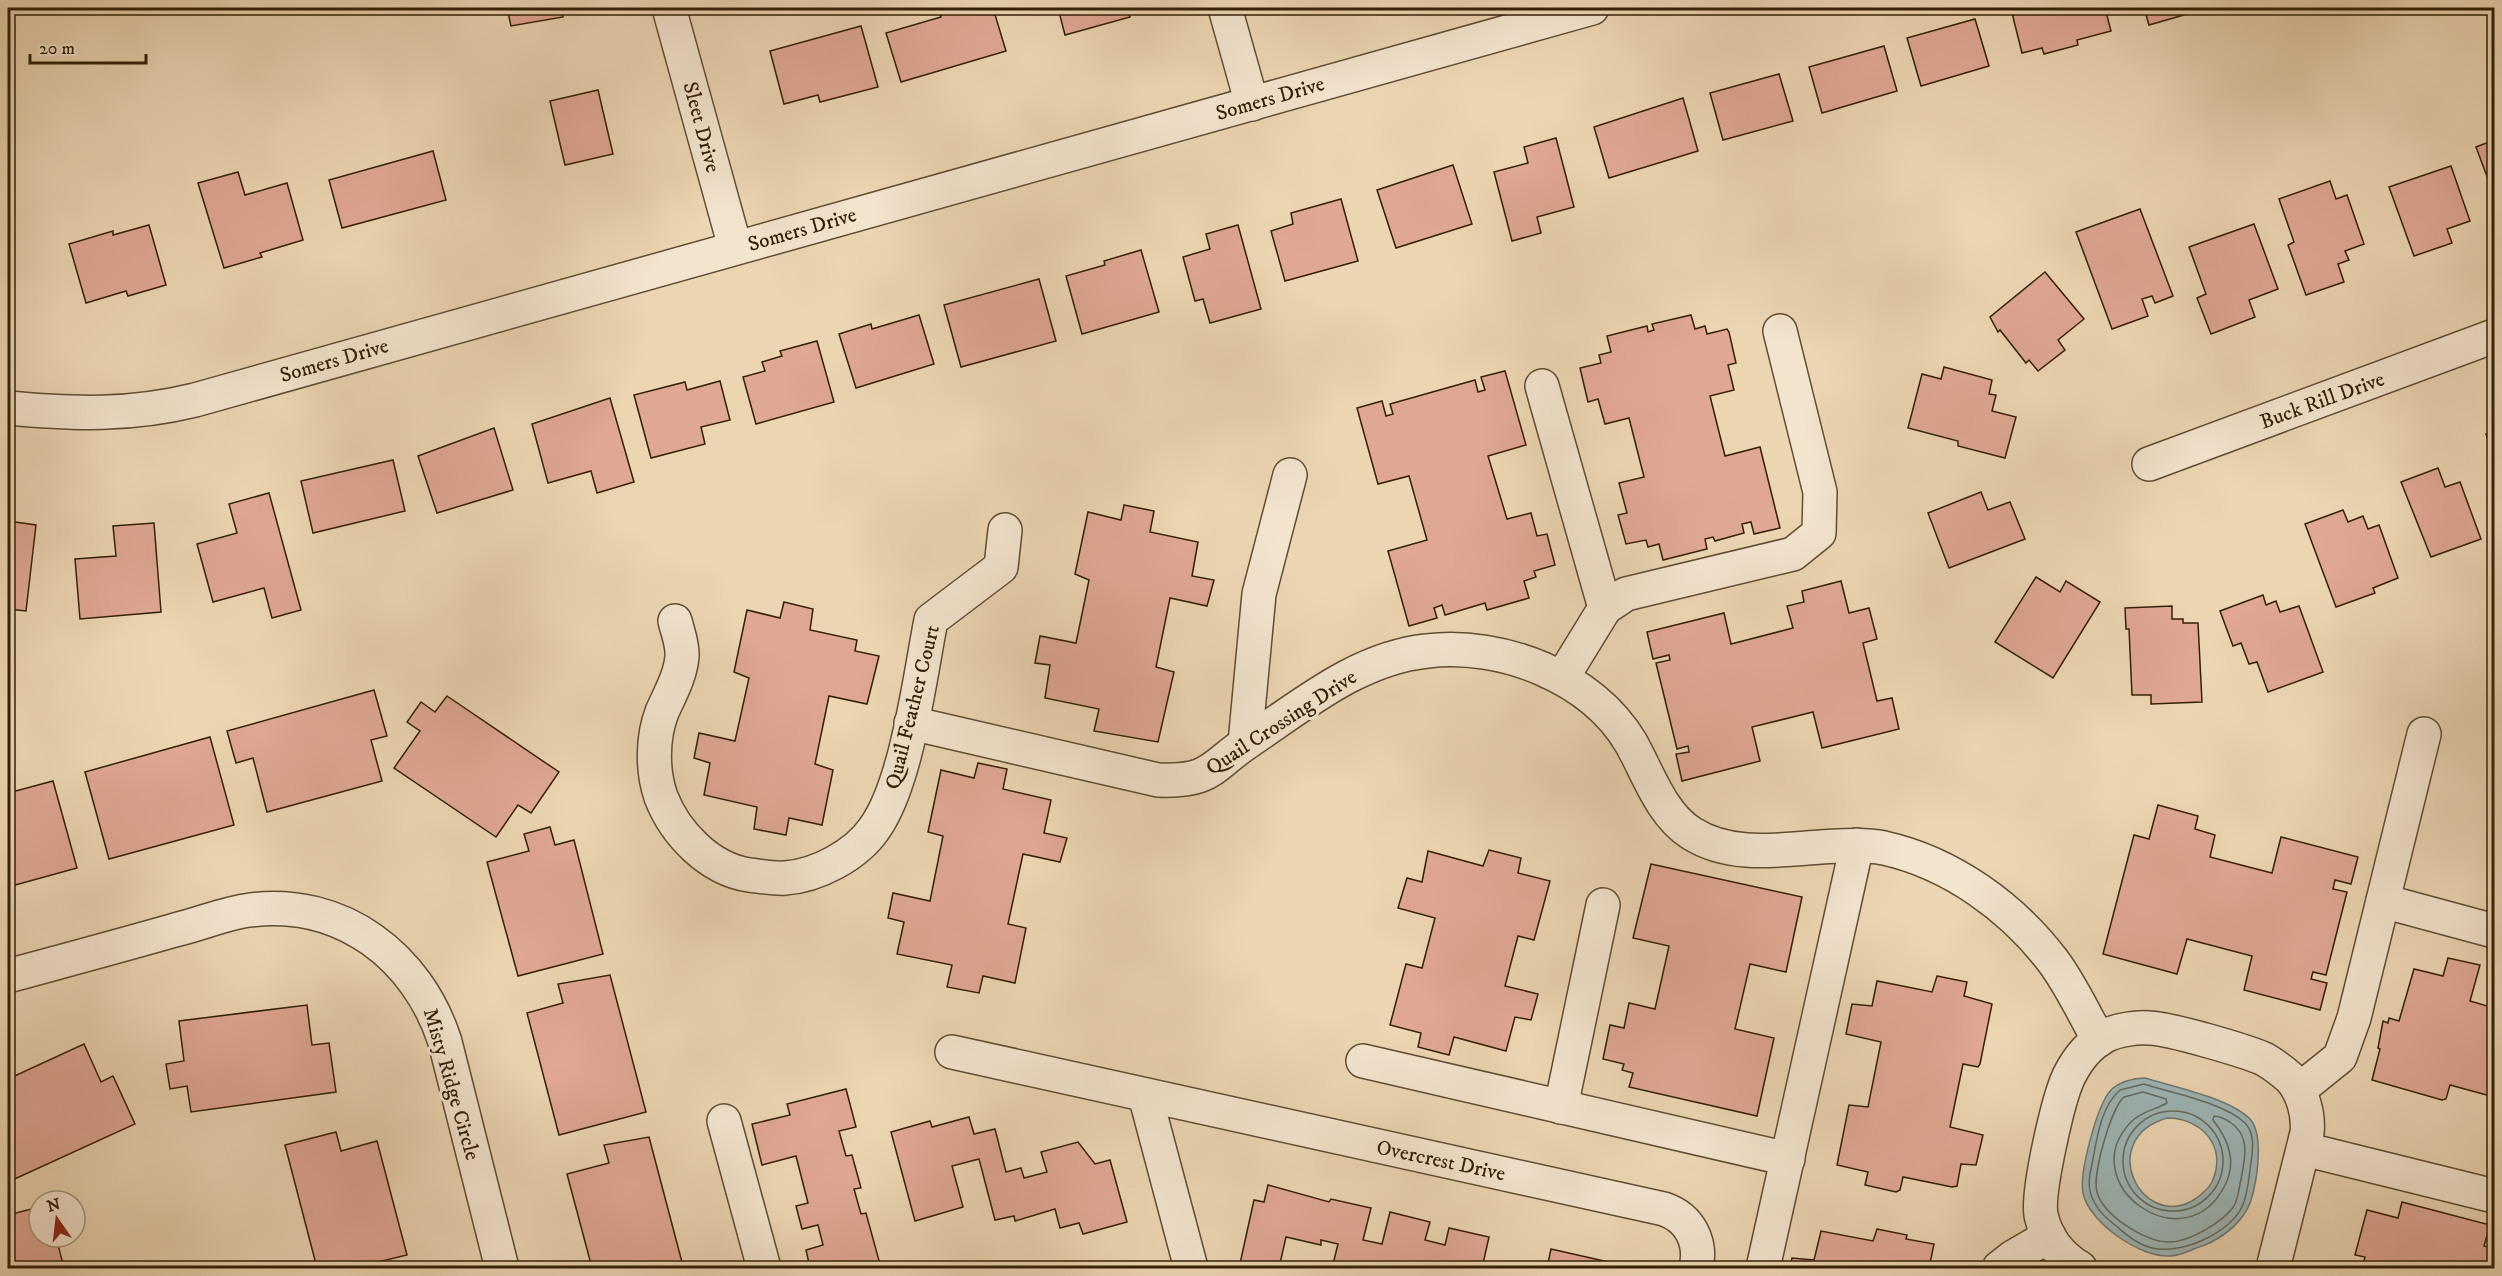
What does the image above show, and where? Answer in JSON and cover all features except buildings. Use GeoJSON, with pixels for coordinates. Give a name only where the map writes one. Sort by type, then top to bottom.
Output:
{"type":"FeatureCollection","features":[{"type":"Feature","properties":{"kind":"street","name":"Sleet Drive"},"geometry":{"type":"LineString","coordinates":[[669,8],[735,247]]}},
{"type":"Feature","properties":{"kind":"street"},"geometry":{"type":"LineString","coordinates":[[1225,8],[1252,104]]}},
{"type":"Feature","properties":{"kind":"street","name":"Somers Drive"},"geometry":{"type":"LineString","coordinates":[[8,408],[73,414],[161,408],[1592,8]]}},
{"type":"Feature","properties":{"kind":"street"},"geometry":{"type":"LineString","coordinates":[[1562,678],[1605,608],[1626,594],[1793,554],[1819,533],[1820,492],[1780,331]]}},
{"type":"Feature","properties":{"kind":"street","name":"Buck Rill Drive"},"geometry":{"type":"LineString","coordinates":[[2148,464],[2494,336]]}},
{"type":"Feature","properties":{"kind":"street"},"geometry":{"type":"LineString","coordinates":[[1542,386],[1605,608]]}},
{"type":"Feature","properties":{"kind":"street"},"geometry":{"type":"LineString","coordinates":[[1245,743],[1260,594],[1290,476]]}},
{"type":"Feature","properties":{"kind":"street","name":"Quail Feather Court"},"geometry":{"type":"LineString","coordinates":[[675,621],[682,656],[677,678],[656,733],[654,760],[657,780],[667,811],[682,834],[705,855],[722,866],[741,873],[783,878],[824,868],[847,854],[874,830],[887,806],[911,723],[931,620],[1001,567],[1005,530]]}},
{"type":"Feature","properties":{"kind":"street","name":"Quail Crossing Drive"},"geometry":{"type":"LineString","coordinates":[[911,723],[1158,780],[1179,781],[1207,774],[1245,743],[1349,675],[1380,662],[1426,651],[1468,649],[1491,653],[1562,678],[1591,697],[1611,716],[1630,742],[1668,810],[1692,834],[1713,844],[1749,851],[1857,845],[1884,848],[1933,865],[1976,888],[2014,917],[2053,962],[2099,1040]]}},
{"type":"Feature","properties":{"kind":"street"},"geometry":{"type":"LineString","coordinates":[[2299,1090],[2340,1057],[2354,1018],[2424,734]]}},
{"type":"Feature","properties":{"kind":"street"},"geometry":{"type":"LineString","coordinates":[[1763,1269],[1857,845]]}},
{"type":"Feature","properties":{"kind":"street"},"geometry":{"type":"LineString","coordinates":[[2383,901],[2494,931]]}},
{"type":"Feature","properties":{"kind":"street"},"geometry":{"type":"LineString","coordinates":[[1560,1107],[1603,905]]}},
{"type":"Feature","properties":{"kind":"street","name":"Misty Ridge Circle"},"geometry":{"type":"LineString","coordinates":[[8,976],[250,910],[320,914],[361,931],[400,963],[432,1006],[445,1042],[502,1269]]}},
{"type":"Feature","properties":{"kind":"street"},"geometry":{"type":"LineString","coordinates":[[2080,1269],[2061,1254],[2049,1236],[2041,1214],[2040,1191],[2066,1086],[2083,1053],[2106,1035],[2138,1028],[2158,1029],[2265,1060],[2284,1073],[2299,1090],[2307,1118],[2304,1149],[2273,1269]]}},
{"type":"Feature","properties":{"kind":"street","name":"Overcrest Drive"},"geometry":{"type":"LineString","coordinates":[[952,1052],[1664,1209],[1685,1222],[1694,1235],[1699,1257],[1696,1269]]}},
{"type":"Feature","properties":{"kind":"street"},"geometry":{"type":"LineString","coordinates":[[1363,1061],[1788,1159]]}},
{"type":"Feature","properties":{"kind":"street"},"geometry":{"type":"LineString","coordinates":[[1145,1095],[1191,1269]]}},
{"type":"Feature","properties":{"kind":"street"},"geometry":{"type":"LineString","coordinates":[[724,1121],[764,1269]]}},
{"type":"Feature","properties":{"kind":"street"},"geometry":{"type":"LineString","coordinates":[[2304,1149],[2494,1196]]}},
{"type":"Feature","properties":{"kind":"street"},"geometry":{"type":"LineString","coordinates":[[1999,1269],[2013,1257],[2049,1236]]}},
{"type":"Feature","properties":{"kind":"water"},"geometry":{"type":"Polygon","coordinates":[[[2140,1078],[2215,1099],[2241,1112],[2250,1119],[2255,1127],[2258,1165],[2253,1192],[2246,1211],[2233,1227],[2217,1239],[2174,1256],[2145,1251],[2118,1236],[2095,1216],[2083,1193],[2082,1183],[2086,1156],[2100,1110],[2111,1090],[2126,1081],[2140,1078]],[[2167,1118],[2146,1129],[2134,1144],[2130,1161],[2133,1178],[2143,1193],[2156,1203],[2173,1206],[2192,1201],[2208,1188],[2216,1169],[2217,1157],[2209,1137],[2201,1129],[2180,1119],[2167,1118]]]}}]}
